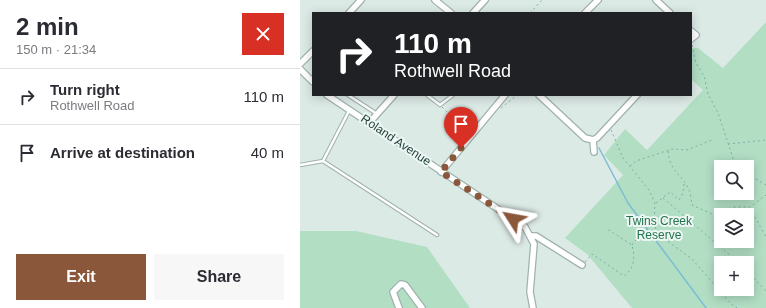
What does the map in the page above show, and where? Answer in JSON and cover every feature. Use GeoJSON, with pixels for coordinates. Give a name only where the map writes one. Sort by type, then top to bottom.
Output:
{"type":"FeatureCollection","features":[{"type":"Feature","properties":{"kind":"street"},"geometry":{"type":"LineString","coordinates":[[350,12],[361,0]]}},
{"type":"Feature","properties":{"kind":"street"},"geometry":{"type":"LineString","coordinates":[[435,0],[450,12]]}},
{"type":"Feature","properties":{"kind":"street"},"geometry":{"type":"LineString","coordinates":[[474,12],[485,0]]}},
{"type":"Feature","properties":{"kind":"street"},"geometry":{"type":"LineString","coordinates":[[587,12],[598,0]]}},
{"type":"Feature","properties":{"kind":"street"},"geometry":{"type":"LineString","coordinates":[[656,0],[669,12]]}},
{"type":"Feature","properties":{"kind":"street"},"geometry":{"type":"LineString","coordinates":[[692,32],[696,35],[692,38]]}},
{"type":"Feature","properties":{"kind":"street"},"geometry":{"type":"LineString","coordinates":[[300,64],[312,51]]}},
{"type":"Feature","properties":{"kind":"street"},"geometry":{"type":"LineString","coordinates":[[300,70],[312,81]]}},
{"type":"Feature","properties":{"kind":"street","name":"Roland Avenue"},"geometry":{"type":"LineString","coordinates":[[329,96],[370,122],[441,172],[525,227],[531,236],[536,236],[582,265]]}},
{"type":"Feature","properties":{"kind":"street"},"geometry":{"type":"LineString","coordinates":[[370,122],[393,96]]}},
{"type":"Feature","properties":{"kind":"street"},"geometry":{"type":"LineString","coordinates":[[441,172],[505,96]]}},
{"type":"Feature","properties":{"kind":"street"},"geometry":{"type":"LineString","coordinates":[[540,96],[585,138],[593,140],[610,125],[636,96]]}},
{"type":"Feature","properties":{"kind":"street"},"geometry":{"type":"LineString","coordinates":[[593,140],[594,152]]}},
{"type":"Feature","properties":{"kind":"street"},"geometry":{"type":"LineString","coordinates":[[531,236],[535,252],[530,288],[533,308]]}},
{"type":"Feature","properties":{"kind":"street"},"geometry":{"type":"LineString","coordinates":[[400,308],[393,292],[401,284],[405,285],[411,291],[422,308]]}},
{"type":"Feature","properties":{"kind":"lane"},"geometry":{"type":"LineString","coordinates":[[350,96],[377,114]]}},
{"type":"Feature","properties":{"kind":"lane"},"geometry":{"type":"LineString","coordinates":[[428,96],[440,105],[452,96]]}},
{"type":"Feature","properties":{"kind":"lane"},"geometry":{"type":"LineString","coordinates":[[323,161],[350,109]]}},
{"type":"Feature","properties":{"kind":"lane"},"geometry":{"type":"LineString","coordinates":[[300,165],[323,161],[436,235]]}},
{"type":"Feature","properties":{"kind":"path"},"geometry":{"type":"LineString","coordinates":[[531,12],[542,0]]}},
{"type":"Feature","properties":{"kind":"path"},"geometry":{"type":"LineString","coordinates":[[692,44],[696,63],[704,76],[708,94],[718,113],[733,160]]}},
{"type":"Feature","properties":{"kind":"path"},"geometry":{"type":"LineString","coordinates":[[502,108],[516,96]]}},
{"type":"Feature","properties":{"kind":"path"},"geometry":{"type":"LineString","coordinates":[[440,105],[471,136]]}},
{"type":"Feature","properties":{"kind":"path"},"geometry":{"type":"LineString","coordinates":[[610,125],[622,158],[649,190],[655,203],[654,222],[656,230],[662,237],[692,259],[730,304],[737,308]]}},
{"type":"Feature","properties":{"kind":"path"},"geometry":{"type":"LineString","coordinates":[[630,166],[636,161],[672,149],[687,150],[712,140]]}},
{"type":"Feature","properties":{"kind":"path"},"geometry":{"type":"LineString","coordinates":[[727,143],[766,140]]}},
{"type":"Feature","properties":{"kind":"path"},"geometry":{"type":"LineString","coordinates":[[668,151],[668,159],[674,170],[689,189],[692,206],[712,214],[734,207],[750,207],[766,195]]}},
{"type":"Feature","properties":{"kind":"path"},"geometry":{"type":"LineString","coordinates":[[754,178],[766,185]]}},
{"type":"Feature","properties":{"kind":"path"},"geometry":{"type":"LineString","coordinates":[[655,203],[670,192],[679,200],[683,193],[684,183]]}},
{"type":"Feature","properties":{"kind":"path"},"geometry":{"type":"LineString","coordinates":[[663,198],[731,256]]}},
{"type":"Feature","properties":{"kind":"path"},"geometry":{"type":"LineString","coordinates":[[750,207],[766,237]]}},
{"type":"Feature","properties":{"kind":"path"},"geometry":{"type":"LineString","coordinates":[[632,246],[639,235],[648,230],[654,222]]}},
{"type":"Feature","properties":{"kind":"path"},"geometry":{"type":"LineString","coordinates":[[582,265],[592,254],[624,276],[631,272],[635,257],[632,246],[607,229]]}},
{"type":"Feature","properties":{"kind":"path"},"geometry":{"type":"LineString","coordinates":[[754,278],[766,291]]}},
{"type":"Feature","properties":{"kind":"green space","name":"Twins Creek Reserve"},"geometry":{"type":"Polygon","coordinates":[[[766,22],[766,308],[632,308],[587,254],[565,238],[623,175],[604,155],[625,129],[647,150],[703,90],[692,80],[692,48],[698,48],[723,68],[766,22]]]}},
{"type":"Feature","properties":{"kind":"green space"},"geometry":{"type":"Polygon","coordinates":[[[300,231],[356,231],[427,247],[470,308],[300,308],[300,231]]]}},
{"type":"Feature","properties":{"kind":"waterway"},"geometry":{"type":"LineString","coordinates":[[599,148],[628,203],[706,308]]}},
{"type":"Feature","properties":{"kind":"route"},"geometry":{"type":"LineString","coordinates":[[461,148],[441,172],[513,219]]}}]}
